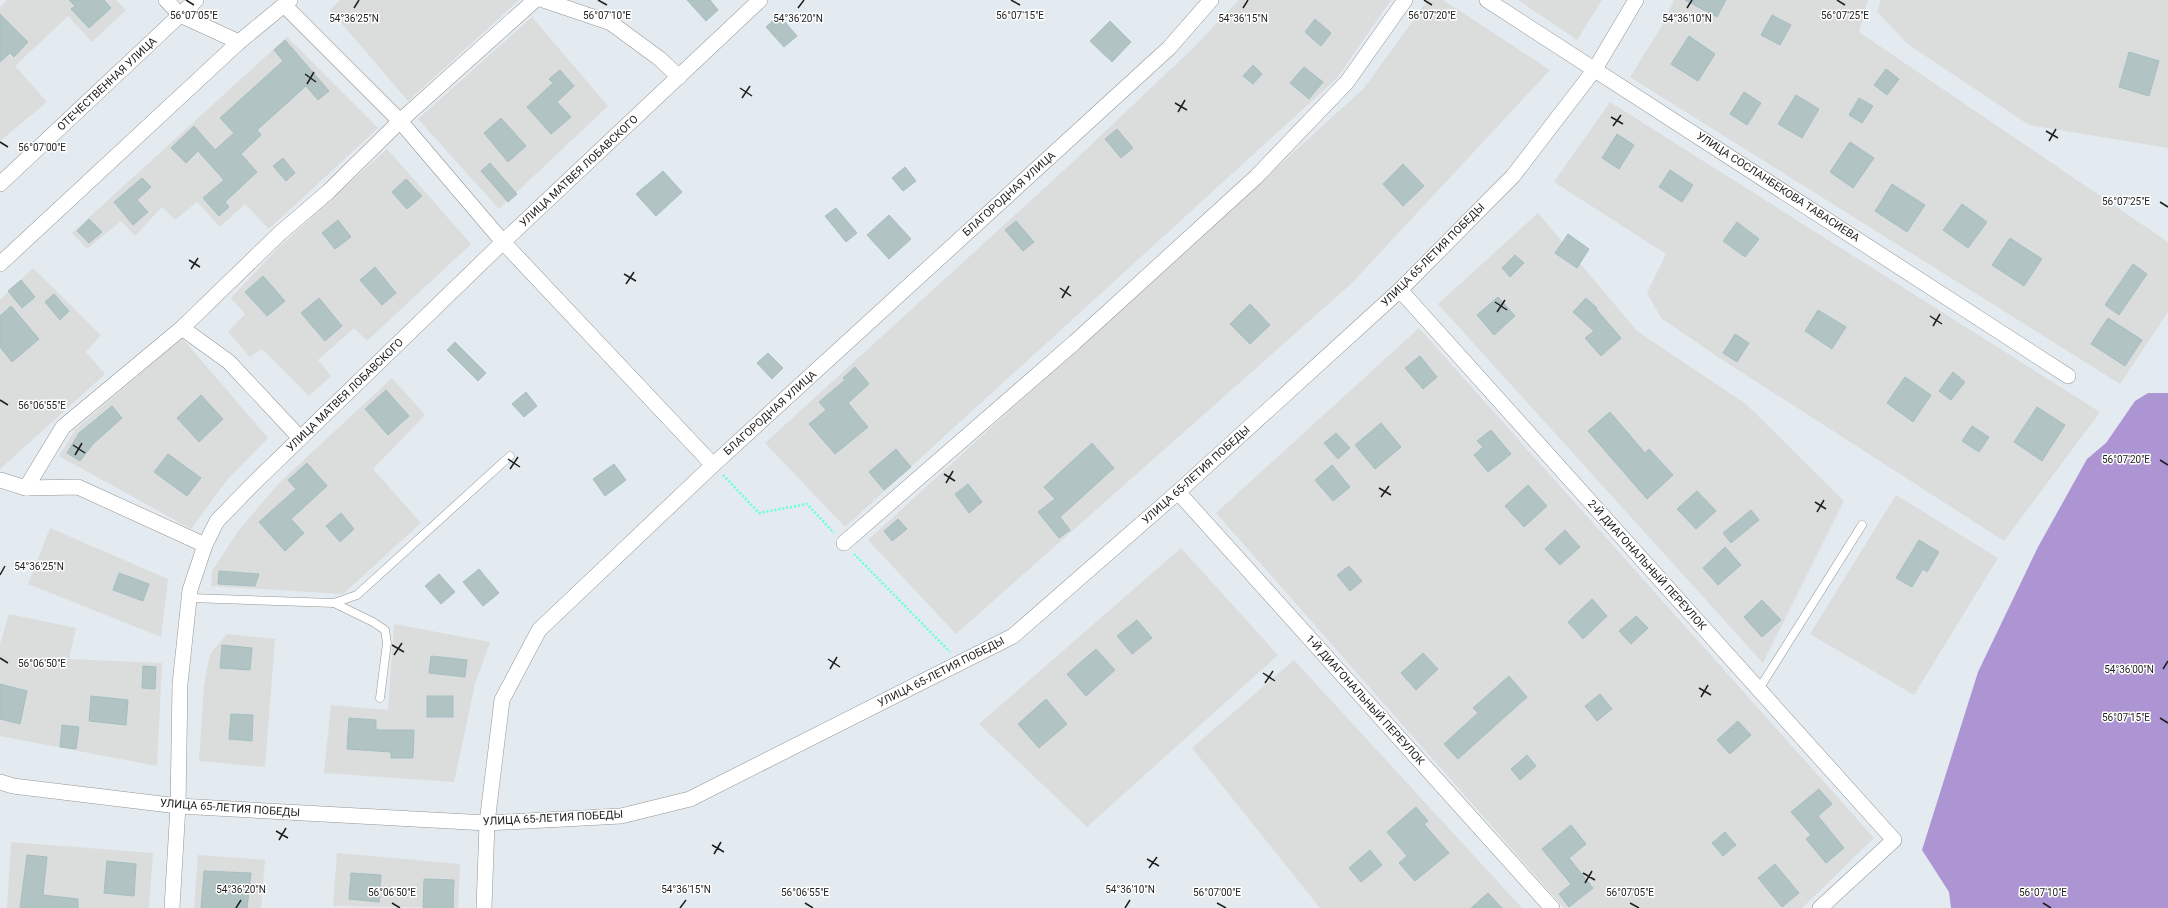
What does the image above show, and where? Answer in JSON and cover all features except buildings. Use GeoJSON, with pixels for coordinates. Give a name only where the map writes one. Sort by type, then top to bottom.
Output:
{"type":"FeatureCollection","features":[{"type":"Feature","properties":{"kind":"street"},"geometry":{"type":"LineString","coordinates":[[166,0],[180,15],[239,42]]}},
{"type":"Feature","properties":{"kind":"street","name":"ОТЕЧЕСТВЕННАЯ УЛИЦА"},"geometry":{"type":"LineString","coordinates":[[0,184],[196,0]]}},
{"type":"Feature","properties":{"kind":"street"},"geometry":{"type":"LineString","coordinates":[[26,488],[64,427],[182,328],[279,234],[329,191],[400,121],[535,0]]}},
{"type":"Feature","properties":{"kind":"street"},"geometry":{"type":"LineString","coordinates":[[543,0],[611,23],[660,59],[678,77]]}},
{"type":"Feature","properties":{"kind":"street","name":"УЛИЦА МАТВЕЯ ЛОБАВСКОГО"},"geometry":{"type":"LineString","coordinates":[[172,908],[178,806],[180,684],[190,598],[205,545],[218,521],[300,438],[503,242],[760,0]]}},
{"type":"Feature","properties":{"kind":"street","name":"БЛАГОРОДНАЯ УЛИЦА"},"geometry":{"type":"LineString","coordinates":[[484,908],[487,823],[502,700],[539,630],[713,465],[1169,48],[1212,0]]}},
{"type":"Feature","properties":{"kind":"street"},"geometry":{"type":"LineString","coordinates":[[844,543],[1075,342],[1256,178],[1348,82],[1405,0]]}},
{"type":"Feature","properties":{"kind":"street","name":"УЛИЦА СОСЛАНБЕКОВА ТАВАСИЕВА"},"geometry":{"type":"LineString","coordinates":[[1487,0],[2068,376]]}},
{"type":"Feature","properties":{"kind":"street","name":"УЛИЦА 65-ЛЕТИЯ ПОБЕДЫ"},"geometry":{"type":"LineString","coordinates":[[0,782],[13,786],[178,806],[487,823],[621,816],[690,799],[1013,636],[1178,492],[1400,290],[1513,176],[1595,69],[1636,0]]}},
{"type":"Feature","properties":{"kind":"street"},"geometry":{"type":"LineString","coordinates":[[0,264],[239,42],[287,3],[400,121],[503,242],[713,465]]}},
{"type":"Feature","properties":{"kind":"street","name":"2-Й ДИАГОНАЛЬНЫЙ ПЕРЕУЛОК"},"geometry":{"type":"LineString","coordinates":[[1400,290],[1894,840],[1820,908]]}},
{"type":"Feature","properties":{"kind":"street"},"geometry":{"type":"LineString","coordinates":[[182,328],[229,362],[300,438]]}},
{"type":"Feature","properties":{"kind":"street"},"geometry":{"type":"LineString","coordinates":[[0,480],[26,488],[78,487],[205,545]]}},
{"type":"Feature","properties":{"kind":"street","name":"1-Й ДИАГОНАЛЬНЫЙ ПЕРЕУЛОК"},"geometry":{"type":"LineString","coordinates":[[1178,492],[1552,908]]}},
{"type":"Feature","properties":{"kind":"lane"},"geometry":{"type":"LineString","coordinates":[[190,598],[334,603],[356,595],[510,456]]}},
{"type":"Feature","properties":{"kind":"lane"},"geometry":{"type":"LineString","coordinates":[[1759,689],[1862,526]]}},
{"type":"Feature","properties":{"kind":"lane"},"geometry":{"type":"LineString","coordinates":[[334,603],[373,622],[385,630],[387,643],[380,698]]}},
{"type":"Feature","properties":{"kind":"shaded area"},"geometry":{"type":"Polygon","coordinates":[[[7,0],[116,0],[126,10],[92,42],[68,16],[15,66],[47,102],[0,141],[0,7],[7,0]]]}},
{"type":"Feature","properties":{"kind":"shaded area"},"geometry":{"type":"Polygon","coordinates":[[[340,0],[519,0],[408,101],[330,10],[340,0]]]}},
{"type":"Feature","properties":{"kind":"shaded area"},"geometry":{"type":"Polygon","coordinates":[[[1239,0],[1391,0],[1337,78],[845,527],[765,443],[1074,161],[1192,49],[1239,0]]]}},
{"type":"Feature","properties":{"kind":"shaded area"},"geometry":{"type":"Polygon","coordinates":[[[1428,0],[1443,0],[1550,70],[1351,284],[956,634],[868,540],[1364,88],[1428,0]]]}},
{"type":"Feature","properties":{"kind":"shaded area"},"geometry":{"type":"Polygon","coordinates":[[[1518,0],[1602,0],[1577,40],[1518,0]]]}},
{"type":"Feature","properties":{"kind":"shaded area"},"geometry":{"type":"Polygon","coordinates":[[[1674,0],[1868,0],[1859,32],[2168,242],[2168,312],[2120,384],[1630,77],[1665,21],[1674,0]]]}},
{"type":"Feature","properties":{"kind":"shaded area"},"geometry":{"type":"Polygon","coordinates":[[[1881,0],[2168,0],[2168,148],[2029,125],[1909,45],[1877,12],[1881,0]]]}},
{"type":"Feature","properties":{"kind":"shaded area"},"geometry":{"type":"Polygon","coordinates":[[[532,17],[608,106],[499,209],[418,119],[532,17]]]}},
{"type":"Feature","properties":{"kind":"shaded area"},"geometry":{"type":"Polygon","coordinates":[[[287,37],[378,128],[269,229],[245,204],[220,227],[197,202],[175,220],[162,207],[135,236],[121,221],[87,249],[72,233],[287,37]]]}},
{"type":"Feature","properties":{"kind":"shaded area"},"geometry":{"type":"Polygon","coordinates":[[[1610,102],[2100,412],[2004,541],[1718,357],[1661,318],[1647,293],[1666,254],[1554,182],[1610,102]]]}},
{"type":"Feature","properties":{"kind":"shaded area"},"geometry":{"type":"Polygon","coordinates":[[[387,149],[471,244],[367,341],[354,328],[318,360],[331,376],[309,396],[262,349],[250,357],[228,332],[245,314],[231,298],[278,248],[387,149]]]}},
{"type":"Feature","properties":{"kind":"shaded area"},"geometry":{"type":"Polygon","coordinates":[[[1538,213],[1637,331],[1746,404],[1844,501],[1763,663],[1438,304],[1538,213]]]}},
{"type":"Feature","properties":{"kind":"shaded area"},"geometry":{"type":"Polygon","coordinates":[[[33,268],[101,335],[86,352],[105,374],[0,469],[0,300],[33,268]]]}},
{"type":"Feature","properties":{"kind":"shaded area"},"geometry":{"type":"Polygon","coordinates":[[[1419,328],[1874,838],[1802,908],[1564,908],[1216,513],[1419,328]]]}},
{"type":"Feature","properties":{"kind":"shaded area"},"geometry":{"type":"Polygon","coordinates":[[[182,338],[268,438],[227,480],[191,529],[59,456],[75,430],[182,338]]]}},
{"type":"Feature","properties":{"kind":"shaded area"},"geometry":{"type":"Polygon","coordinates":[[[392,378],[425,415],[373,469],[421,523],[343,594],[211,586],[212,571],[239,530],[279,483],[392,378]]]}},
{"type":"Feature","properties":{"kind":"shaded area"},"geometry":{"type":"Polygon","coordinates":[[[2148,393],[2168,393],[2168,908],[1951,908],[1949,892],[1922,850],[1978,672],[2038,547],[2087,459],[2106,443],[2135,401],[2148,393]]]}},
{"type":"Feature","properties":{"kind":"shaded area"},"geometry":{"type":"Polygon","coordinates":[[[1896,495],[1998,558],[1914,695],[1810,634],[1896,495]]]}},
{"type":"Feature","properties":{"kind":"shaded area"},"geometry":{"type":"Polygon","coordinates":[[[50,528],[168,579],[161,637],[28,584],[50,528]]]}},
{"type":"Feature","properties":{"kind":"shaded area"},"geometry":{"type":"Polygon","coordinates":[[[1181,548],[1278,655],[1087,827],[979,724],[1181,548]]]}},
{"type":"Feature","properties":{"kind":"shaded area"},"geometry":{"type":"Polygon","coordinates":[[[9,614],[76,628],[69,659],[162,663],[157,766],[0,736],[0,644],[9,614]]]}},
{"type":"Feature","properties":{"kind":"shaded area"},"geometry":{"type":"Polygon","coordinates":[[[394,624],[490,642],[475,684],[454,782],[324,773],[331,705],[388,710],[394,624]]]}},
{"type":"Feature","properties":{"kind":"shaded area"},"geometry":{"type":"Polygon","coordinates":[[[227,634],[275,639],[265,767],[199,761],[204,685],[210,654],[227,634]]]}},
{"type":"Feature","properties":{"kind":"shaded area"},"geometry":{"type":"Polygon","coordinates":[[[1294,660],[1522,908],[1320,908],[1192,748],[1294,660]]]}},
{"type":"Feature","properties":{"kind":"shaded area"},"geometry":{"type":"Polygon","coordinates":[[[11,842],[153,853],[149,908],[7,908],[11,842]]]}},
{"type":"Feature","properties":{"kind":"shaded area"},"geometry":{"type":"Polygon","coordinates":[[[337,853],[460,864],[458,908],[333,906],[337,853]]]}},
{"type":"Feature","properties":{"kind":"shaded area"},"geometry":{"type":"Polygon","coordinates":[[[198,855],[265,860],[261,908],[194,908],[198,855]]]}}]}
